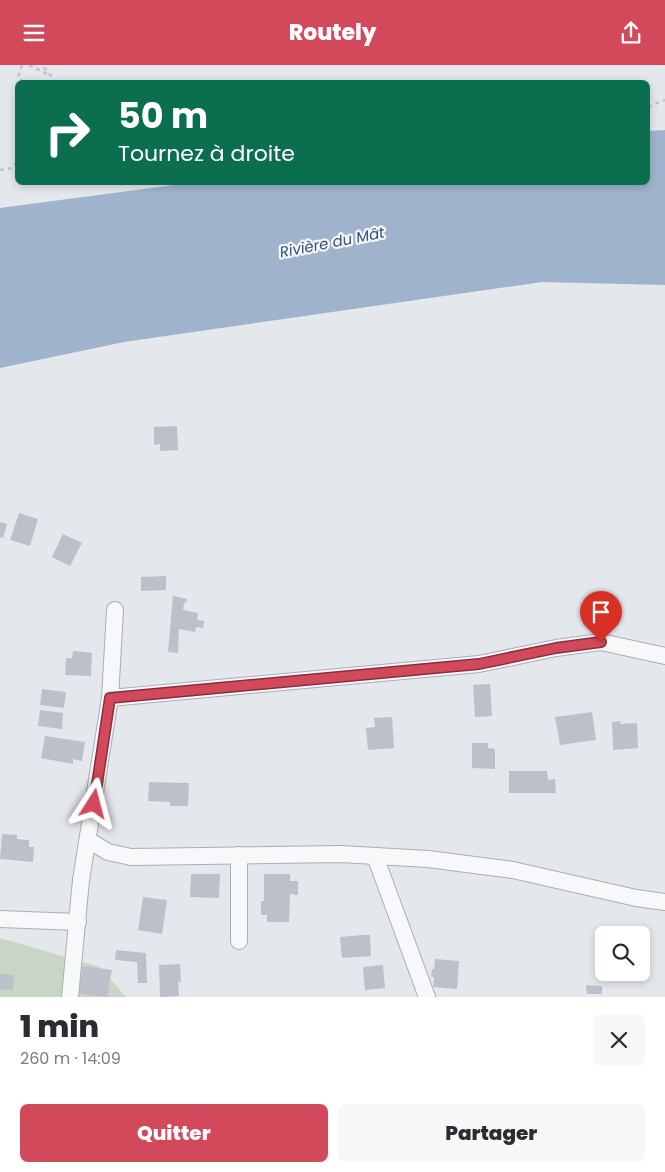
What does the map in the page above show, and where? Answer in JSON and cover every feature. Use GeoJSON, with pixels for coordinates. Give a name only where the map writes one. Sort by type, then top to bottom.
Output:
{"type":"FeatureCollection","features":[{"type":"Feature","properties":{"kind":"street"},"geometry":{"type":"LineString","coordinates":[[70,997],[81,880],[110,698],[115,610]]}},
{"type":"Feature","properties":{"kind":"street"},"geometry":{"type":"LineString","coordinates":[[110,698],[479,664],[556,648],[601,642],[665,656]]}},
{"type":"Feature","properties":{"kind":"street"},"geometry":{"type":"LineString","coordinates":[[88,839],[108,852],[131,857],[340,854],[428,859],[513,870],[665,903]]}},
{"type":"Feature","properties":{"kind":"street"},"geometry":{"type":"LineString","coordinates":[[239,855],[239,941]]}},
{"type":"Feature","properties":{"kind":"street"},"geometry":{"type":"LineString","coordinates":[[375,856],[426,997]]}},
{"type":"Feature","properties":{"kind":"street"},"geometry":{"type":"LineString","coordinates":[[0,919],[78,922]]}},
{"type":"Feature","properties":{"kind":"path"},"geometry":{"type":"LineString","coordinates":[[21,80],[18,77],[22,65]]}},
{"type":"Feature","properties":{"kind":"path"},"geometry":{"type":"LineString","coordinates":[[29,65],[51,75],[42,65]]}},
{"type":"Feature","properties":{"kind":"path"},"geometry":{"type":"LineString","coordinates":[[650,106],[665,100]]}},
{"type":"Feature","properties":{"kind":"path"},"geometry":{"type":"LineString","coordinates":[[0,170],[12,168],[15,164]]}},
{"type":"Feature","properties":{"kind":"green space"},"geometry":{"type":"Polygon","coordinates":[[[0,938],[100,967],[126,997],[0,997],[0,938]]]}},
{"type":"Feature","properties":{"kind":"water","name":"Rivière du Mât"},"geometry":{"type":"Polygon","coordinates":[[[665,130],[665,285],[542,282],[124,342],[0,368],[0,208],[174,185],[650,185],[650,131],[665,130]]]}},
{"type":"Feature","properties":{"kind":"building"},"geometry":{"type":"Polygon","coordinates":[[[177,426],[178,450],[160,451],[160,444],[154,445],[154,427],[177,426]]]}},
{"type":"Feature","properties":{"kind":"building"},"geometry":{"type":"Polygon","coordinates":[[[19,513],[38,519],[30,546],[10,540],[19,513]]]}},
{"type":"Feature","properties":{"kind":"building"},"geometry":{"type":"Polygon","coordinates":[[[0,522],[7,524],[3,538],[0,537],[0,522]]]}},
{"type":"Feature","properties":{"kind":"building"},"geometry":{"type":"Polygon","coordinates":[[[63,534],[82,543],[70,566],[52,557],[63,534]]]}},
{"type":"Feature","properties":{"kind":"building"},"geometry":{"type":"Polygon","coordinates":[[[166,576],[166,590],[141,591],[141,577],[166,576]]]}},
{"type":"Feature","properties":{"kind":"building"},"geometry":{"type":"Polygon","coordinates":[[[173,596],[187,599],[183,610],[198,613],[197,620],[204,621],[203,628],[196,627],[195,632],[179,629],[178,653],[168,652],[173,596]]]}},
{"type":"Feature","properties":{"kind":"building"},"geometry":{"type":"Polygon","coordinates":[[[73,651],[92,653],[91,676],[65,675],[66,658],[72,658],[73,651]]]}},
{"type":"Feature","properties":{"kind":"building"},"geometry":{"type":"Polygon","coordinates":[[[490,684],[492,716],[475,717],[473,685],[490,684]]]}},
{"type":"Feature","properties":{"kind":"building"},"geometry":{"type":"Polygon","coordinates":[[[42,689],[66,692],[64,708],[40,705],[42,689]]]}},
{"type":"Feature","properties":{"kind":"building"},"geometry":{"type":"Polygon","coordinates":[[[40,710],[63,713],[62,729],[38,726],[40,710]]]}},
{"type":"Feature","properties":{"kind":"building"},"geometry":{"type":"Polygon","coordinates":[[[592,712],[596,740],[560,745],[555,717],[592,712]]]}},
{"type":"Feature","properties":{"kind":"building"},"geometry":{"type":"Polygon","coordinates":[[[392,717],[394,748],[368,750],[366,728],[375,727],[374,718],[392,717]]]}},
{"type":"Feature","properties":{"kind":"building"},"geometry":{"type":"Polygon","coordinates":[[[620,721],[621,724],[637,723],[638,748],[613,750],[612,722],[620,721]]]}},
{"type":"Feature","properties":{"kind":"building"},"geometry":{"type":"Polygon","coordinates":[[[45,736],[85,742],[82,761],[73,759],[73,764],[41,758],[45,736]]]}},
{"type":"Feature","properties":{"kind":"building"},"geometry":{"type":"Polygon","coordinates":[[[472,743],[488,743],[488,748],[495,749],[495,769],[472,768],[472,743]]]}},
{"type":"Feature","properties":{"kind":"building"},"geometry":{"type":"Polygon","coordinates":[[[509,771],[547,771],[548,780],[555,779],[556,793],[509,793],[509,771]]]}},
{"type":"Feature","properties":{"kind":"building"},"geometry":{"type":"Polygon","coordinates":[[[149,782],[189,783],[188,806],[170,806],[170,802],[148,801],[149,782]]]}},
{"type":"Feature","properties":{"kind":"building"},"geometry":{"type":"Polygon","coordinates":[[[2,834],[17,835],[17,839],[29,840],[29,847],[34,847],[33,862],[0,859],[2,834]]]}},
{"type":"Feature","properties":{"kind":"building"},"geometry":{"type":"Polygon","coordinates":[[[191,874],[220,874],[219,898],[190,897],[191,874]]]}},
{"type":"Feature","properties":{"kind":"building"},"geometry":{"type":"Polygon","coordinates":[[[264,874],[290,874],[290,881],[298,881],[298,895],[290,894],[289,922],[267,922],[267,915],[261,915],[261,901],[264,901],[264,874]]]}},
{"type":"Feature","properties":{"kind":"building"},"geometry":{"type":"Polygon","coordinates":[[[143,897],[167,900],[162,934],[138,930],[143,897]]]}},
{"type":"Feature","properties":{"kind":"building"},"geometry":{"type":"Polygon","coordinates":[[[370,935],[371,956],[342,958],[340,937],[370,935]]]}},
{"type":"Feature","properties":{"kind":"building"},"geometry":{"type":"Polygon","coordinates":[[[116,950],[146,953],[147,983],[138,983],[137,962],[115,960],[116,950]]]}},
{"type":"Feature","properties":{"kind":"building"},"geometry":{"type":"Polygon","coordinates":[[[435,959],[459,961],[457,989],[433,987],[434,977],[431,977],[435,959]]]}},
{"type":"Feature","properties":{"kind":"building"},"geometry":{"type":"Polygon","coordinates":[[[180,964],[181,982],[178,982],[179,996],[160,997],[159,965],[180,964]]]}},
{"type":"Feature","properties":{"kind":"building"},"geometry":{"type":"Polygon","coordinates":[[[383,965],[385,988],[365,990],[363,967],[383,965]]]}},
{"type":"Feature","properties":{"kind":"building"},"geometry":{"type":"Polygon","coordinates":[[[83,966],[112,970],[107,997],[79,994],[83,966]]]}},
{"type":"Feature","properties":{"kind":"building"},"geometry":{"type":"Polygon","coordinates":[[[0,974],[14,975],[13,990],[0,989],[0,974]]]}},
{"type":"Feature","properties":{"kind":"building"},"geometry":{"type":"Polygon","coordinates":[[[586,985],[602,986],[602,994],[587,994],[586,985]]]}},
{"type":"Feature","properties":{"kind":"route"},"geometry":{"type":"LineString","coordinates":[[94,804],[110,698],[479,664],[556,648],[601,642]]}}]}
